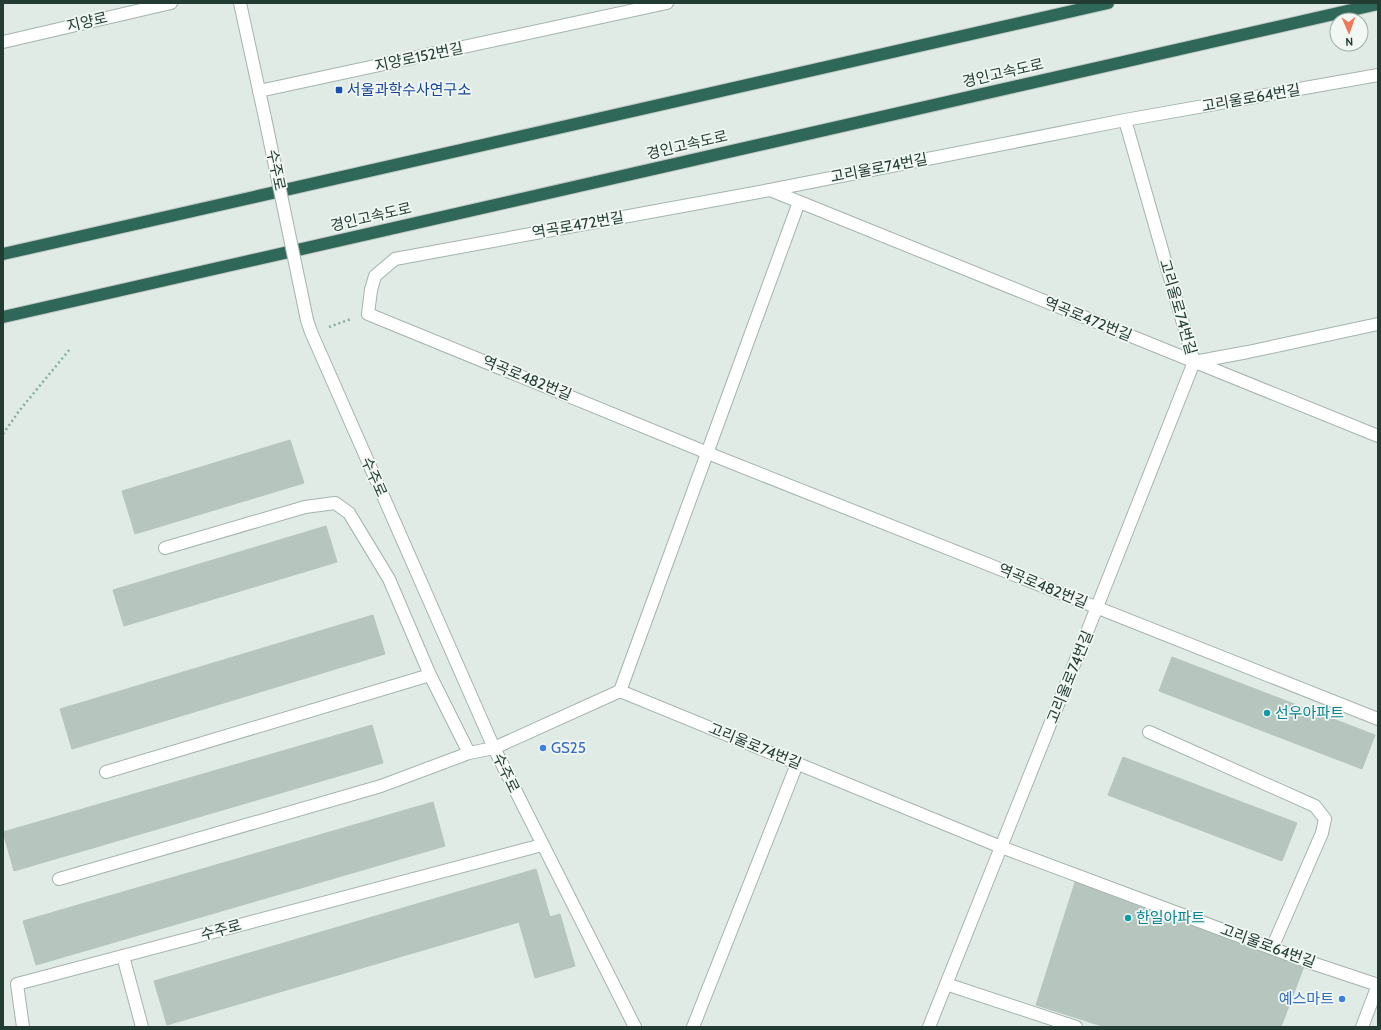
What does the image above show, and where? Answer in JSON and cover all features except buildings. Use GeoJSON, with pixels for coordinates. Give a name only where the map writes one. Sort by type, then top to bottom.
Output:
{"type":"FeatureCollection","features":[{"type":"Feature","properties":{"kind":"highway"},"geometry":{"type":"LineString","coordinates":[[3,254],[1108,3]]}},
{"type":"Feature","properties":{"kind":"highway","name":"경인고속도로"},"geometry":{"type":"LineString","coordinates":[[3,317],[1378,4]]}},
{"type":"Feature","properties":{"kind":"street","name":"지양로"},"geometry":{"type":"LineString","coordinates":[[3,42],[172,3]]}},
{"type":"Feature","properties":{"kind":"street"},"geometry":{"type":"LineString","coordinates":[[240,3],[259,91]]}},
{"type":"Feature","properties":{"kind":"street","name":"지양로152번길"},"geometry":{"type":"LineString","coordinates":[[259,91],[667,3]]}},
{"type":"Feature","properties":{"kind":"street","name":"고리울로64번길"},"geometry":{"type":"LineString","coordinates":[[1125,120],[1378,75]]}},
{"type":"Feature","properties":{"kind":"street","name":"수주로"},"geometry":{"type":"LineString","coordinates":[[259,91],[307,320],[311,332],[494,748],[635,1027]]}},
{"type":"Feature","properties":{"kind":"street","name":"고리울로74번길"},"geometry":{"type":"LineString","coordinates":[[770,190],[1125,120],[1194,362],[929,1027]]}},
{"type":"Feature","properties":{"kind":"street","name":"역곡로472번길"},"geometry":{"type":"LineString","coordinates":[[368,314],[371,290],[375,276],[395,259],[770,190],[1378,436]]}},
{"type":"Feature","properties":{"kind":"street"},"geometry":{"type":"LineString","coordinates":[[59,879],[381,786],[469,753],[494,748],[620,691],[799,202]]}},
{"type":"Feature","properties":{"kind":"street","name":"역곡로482번길"},"geometry":{"type":"LineString","coordinates":[[368,314],[707,452],[1378,719]]}},
{"type":"Feature","properties":{"kind":"street"},"geometry":{"type":"LineString","coordinates":[[1194,362],[1378,324]]}},
{"type":"Feature","properties":{"kind":"street"},"geometry":{"type":"LineString","coordinates":[[165,548],[305,507],[334,503],[349,513],[389,580],[430,675],[469,753]]}},
{"type":"Feature","properties":{"kind":"street"},"geometry":{"type":"LineString","coordinates":[[106,772],[430,675]]}},
{"type":"Feature","properties":{"kind":"street","name":"고리울로74번길"},"geometry":{"type":"LineString","coordinates":[[620,691],[1001,847]]}},
{"type":"Feature","properties":{"kind":"street"},"geometry":{"type":"LineString","coordinates":[[1150,732],[1315,806],[1325,819],[1322,833],[1272,948]]}},
{"type":"Feature","properties":{"kind":"street"},"geometry":{"type":"LineString","coordinates":[[693,1027],[797,764]]}},
{"type":"Feature","properties":{"kind":"street","name":"수주로"},"geometry":{"type":"LineString","coordinates":[[23,1027],[17,984],[542,845]]}},
{"type":"Feature","properties":{"kind":"street","name":"고리울로64번길"},"geometry":{"type":"LineString","coordinates":[[1001,847],[1306,961],[1378,985],[1362,1027]]}},
{"type":"Feature","properties":{"kind":"street"},"geometry":{"type":"LineString","coordinates":[[123,956],[142,1027]]}},
{"type":"Feature","properties":{"kind":"street"},"geometry":{"type":"LineString","coordinates":[[946,984],[1076,1027]]}},
{"type":"Feature","properties":{"kind":"path"},"geometry":{"type":"LineString","coordinates":[[311,332],[368,314]]}},
{"type":"Feature","properties":{"kind":"path"},"geometry":{"type":"LineString","coordinates":[[3,434],[19,411],[70,349]]}},
{"type":"Feature","properties":{"kind":"place","name":"서울과학수사연구소"},"geometry":{"type":"Point","coordinates":[339,90]}},
{"type":"Feature","properties":{"kind":"place","name":"선우아파트"},"geometry":{"type":"Point","coordinates":[1267,713]}},
{"type":"Feature","properties":{"kind":"place","name":"GS25"},"geometry":{"type":"Point","coordinates":[543,748]}},
{"type":"Feature","properties":{"kind":"place","name":"한일아파트"},"geometry":{"type":"Point","coordinates":[1128,918]}},
{"type":"Feature","properties":{"kind":"place","name":"예스마트"},"geometry":{"type":"Point","coordinates":[1342,999]}}]}
